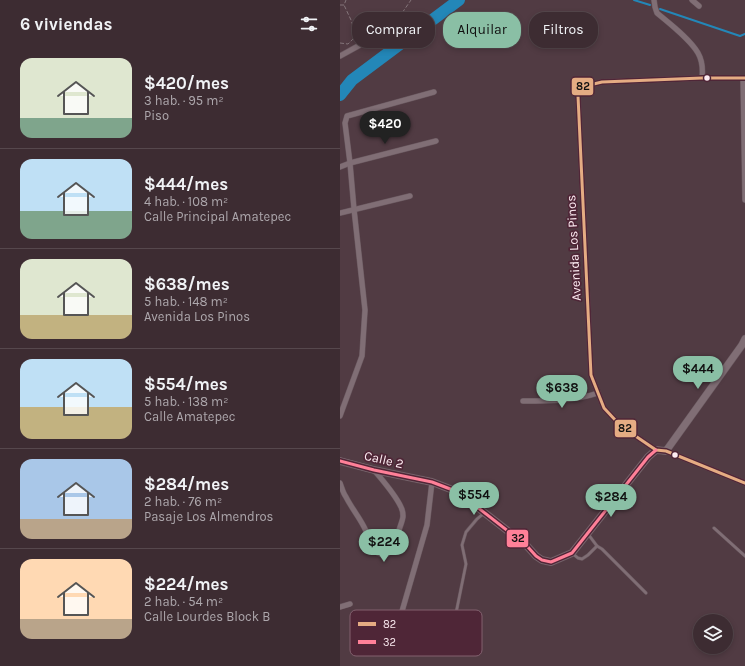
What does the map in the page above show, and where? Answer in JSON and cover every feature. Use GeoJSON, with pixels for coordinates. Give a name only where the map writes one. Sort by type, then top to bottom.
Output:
{"type":"FeatureCollection","features":[{"type":"Feature","properties":{"kind":"street"},"geometry":{"type":"LineString","coordinates":[[654,0],[657,13],[689,41],[698,53],[703,70],[702,78]]}},
{"type":"Feature","properties":{"kind":"street"},"geometry":{"type":"LineString","coordinates":[[692,0],[699,6]]}},
{"type":"Feature","properties":{"kind":"street"},"geometry":{"type":"LineString","coordinates":[[340,56],[355,48]]}},
{"type":"Feature","properties":{"kind":"street"},"geometry":{"type":"LineString","coordinates":[[744,78],[745,200]]}},
{"type":"Feature","properties":{"kind":"street","name":"Avenida Los Pinos"},"geometry":{"type":"LineString","coordinates":[[744,78],[602,82],[581,87],[578,96],[591,375],[604,408],[618,423],[656,450],[666,451],[745,483]]}},
{"type":"Feature","properties":{"kind":"street"},"geometry":{"type":"LineString","coordinates":[[340,416],[362,356],[365,310],[345,123],[347,116],[434,92]]}},
{"type":"Feature","properties":{"kind":"street"},"geometry":{"type":"LineString","coordinates":[[340,167],[350,163],[436,142]]}},
{"type":"Feature","properties":{"kind":"street"},"geometry":{"type":"LineString","coordinates":[[340,213],[410,196]]}},
{"type":"Feature","properties":{"kind":"street"},"geometry":{"type":"LineString","coordinates":[[666,451],[745,339]]}},
{"type":"Feature","properties":{"kind":"street"},"geometry":{"type":"LineString","coordinates":[[523,401],[556,401],[584,398],[598,393]]}},
{"type":"Feature","properties":{"kind":"street"},"geometry":{"type":"LineString","coordinates":[[572,553],[648,457],[656,450]]}},
{"type":"Feature","properties":{"kind":"street","name":"Calle 2"},"geometry":{"type":"LineString","coordinates":[[340,461],[374,470],[432,482],[458,492],[527,546],[542,560],[552,562],[572,553]]}},
{"type":"Feature","properties":{"kind":"street"},"geometry":{"type":"LineString","coordinates":[[340,483],[345,496],[365,528],[371,544],[377,552],[384,554],[390,552],[396,541],[404,515],[396,498],[374,470]]}},
{"type":"Feature","properties":{"kind":"street"},"geometry":{"type":"LineString","coordinates":[[402,610],[426,525],[432,482]]}},
{"type":"Feature","properties":{"kind":"street"},"geometry":{"type":"LineString","coordinates":[[340,607],[350,604]]}},
{"type":"Feature","properties":{"kind":"lane"},"geometry":{"type":"LineString","coordinates":[[457,610],[466,564],[462,545],[466,532],[484,512]]}},
{"type":"Feature","properties":{"kind":"lane"},"geometry":{"type":"LineString","coordinates":[[714,528],[745,556]]}},
{"type":"Feature","properties":{"kind":"lane"},"geometry":{"type":"LineString","coordinates":[[587,533],[597,546],[602,549],[646,593]]}},
{"type":"Feature","properties":{"kind":"lane"},"geometry":{"type":"LineString","coordinates":[[572,553],[578,558],[582,559],[597,546]]}},
{"type":"Feature","properties":{"kind":"path"},"geometry":{"type":"LineString","coordinates":[[340,5],[344,4],[346,0]]}},
{"type":"Feature","properties":{"kind":"path"},"geometry":{"type":"LineString","coordinates":[[403,12],[411,0]]}},
{"type":"Feature","properties":{"kind":"path"},"geometry":{"type":"LineString","coordinates":[[344,4],[352,20]]}},
{"type":"Feature","properties":{"kind":"path"},"geometry":{"type":"LineString","coordinates":[[340,43],[348,44],[352,40]]}},
{"type":"Feature","properties":{"kind":"waterway"},"geometry":{"type":"LineString","coordinates":[[340,95],[352,80],[459,0]]}},
{"type":"Feature","properties":{"kind":"waterway"},"geometry":{"type":"LineString","coordinates":[[634,0],[650,5]]}},
{"type":"Feature","properties":{"kind":"waterway"},"geometry":{"type":"LineString","coordinates":[[660,9],[740,36],[745,34]]}},
{"type":"Feature","properties":{"kind":"transit line","name":"82"},"geometry":{"type":"LineString","coordinates":[[745,78],[702,78],[602,82],[581,87],[578,96],[591,375],[604,408],[618,423],[656,450],[666,451],[745,483]]}},
{"type":"Feature","properties":{"kind":"transit line","name":"32"},"geometry":{"type":"LineString","coordinates":[[340,461],[374,470],[432,482],[458,492],[527,546],[536,556],[542,560],[551,562],[572,553],[648,457],[656,450]]}}]}
